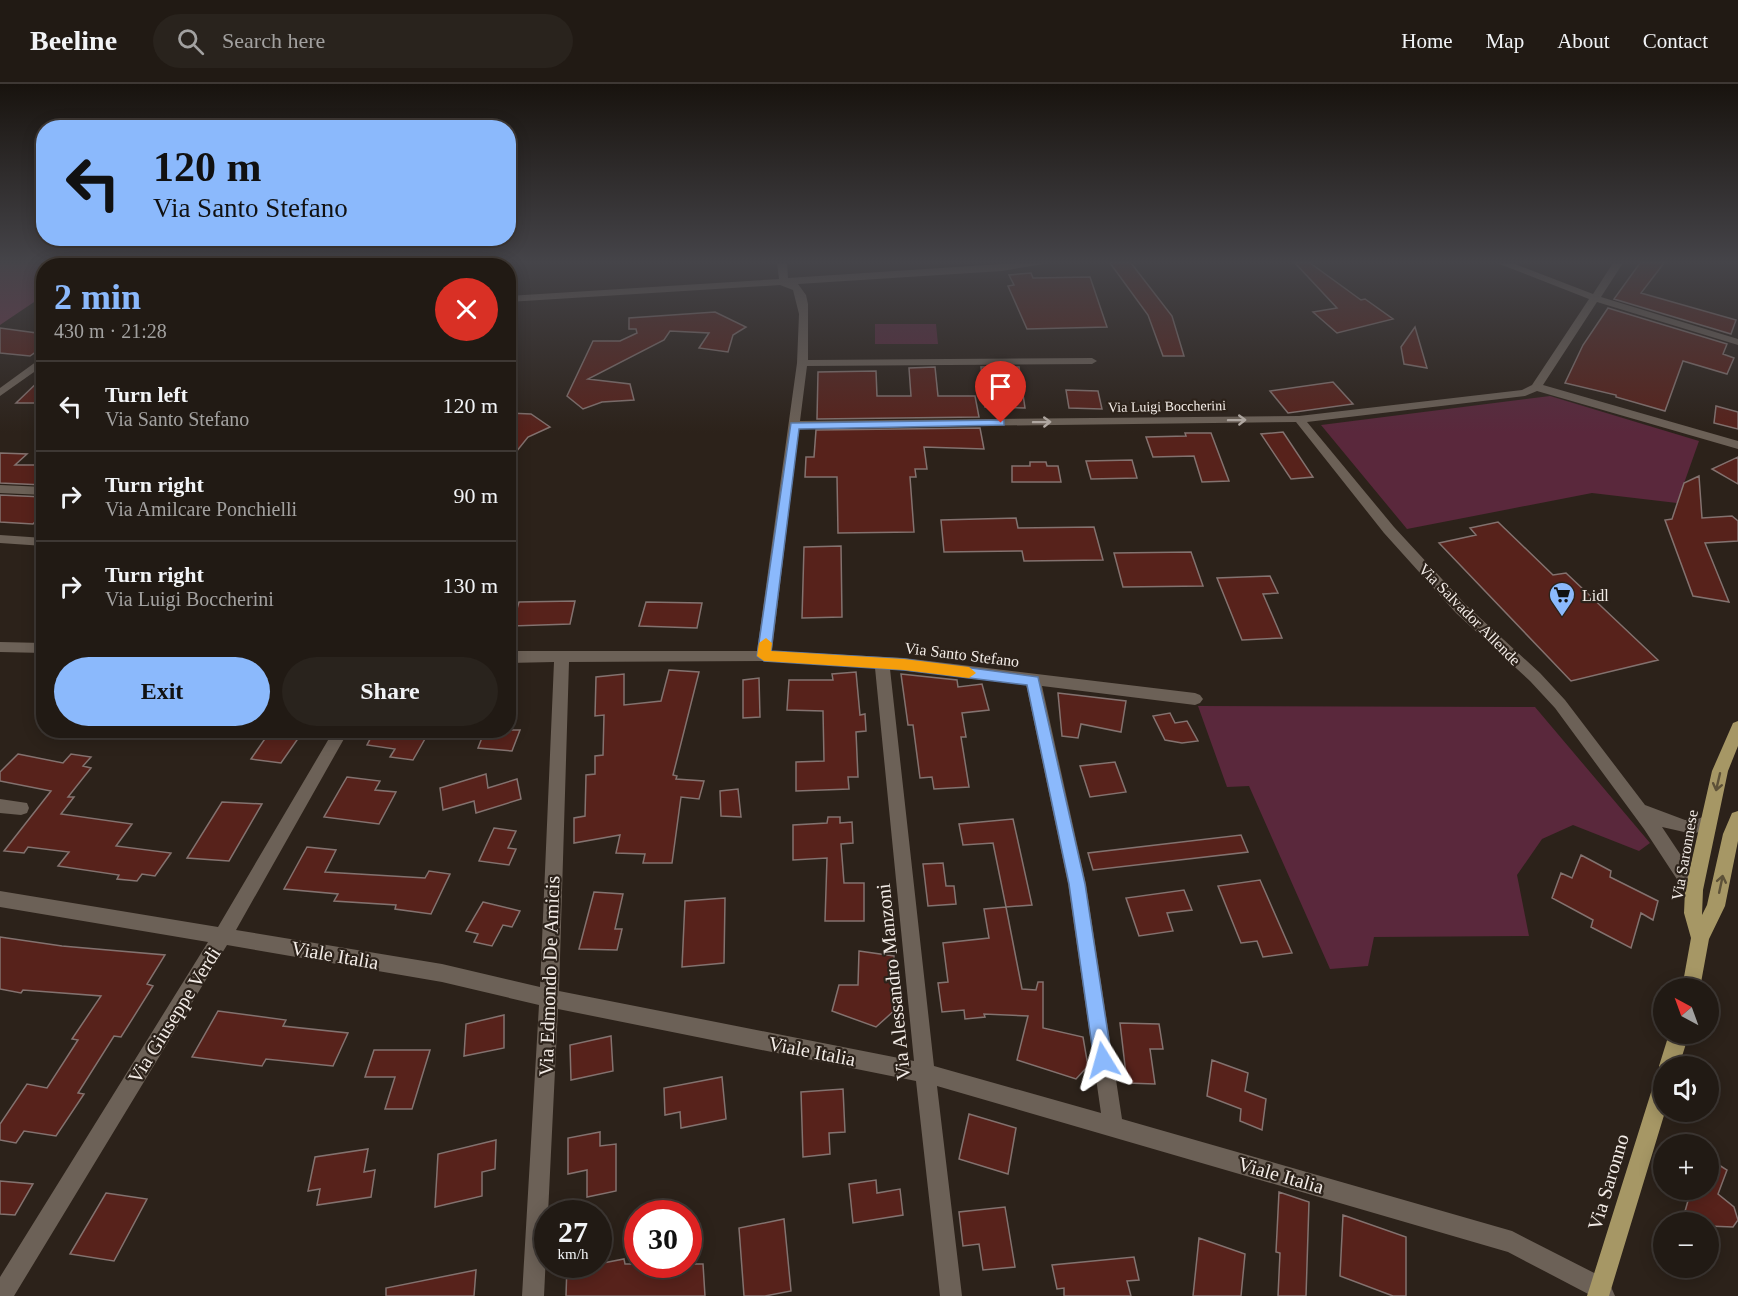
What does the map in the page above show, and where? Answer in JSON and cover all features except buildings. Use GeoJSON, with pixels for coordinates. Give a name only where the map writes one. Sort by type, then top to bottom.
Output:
{"type":"FeatureCollection","features":[{"type":"Feature","properties":{"kind":"main road","name":"Via Saronnese"},"geometry":{"type":"LineString","coordinates":[[1700,938],[1693,913],[1694,891],[1720,771],[1738,727]]}},
{"type":"Feature","properties":{"kind":"main road"},"geometry":{"type":"LineString","coordinates":[[1693,978],[1700,938],[1716,906],[1731,834],[1738,818]]}},
{"type":"Feature","properties":{"kind":"main road","name":"Via Saronno"},"geometry":{"type":"LineString","coordinates":[[1601,1293],[1653,1120]]}},
{"type":"Feature","properties":{"kind":"street"},"geometry":{"type":"LineString","coordinates":[[764,656],[802,363],[804,320]]}},
{"type":"Feature","properties":{"kind":"street"},"geometry":{"type":"LineString","coordinates":[[1581,320],[1536,387],[1738,445]]}},
{"type":"Feature","properties":{"kind":"street"},"geometry":{"type":"LineString","coordinates":[[1665,320],[1738,342]]}},
{"type":"Feature","properties":{"kind":"street"},"geometry":{"type":"LineString","coordinates":[[802,363],[1092,361]]}},
{"type":"Feature","properties":{"kind":"street"},"geometry":{"type":"LineString","coordinates":[[0,393],[36,365]]}},
{"type":"Feature","properties":{"kind":"street","name":"Via Luigi Boccherini"},"geometry":{"type":"LineString","coordinates":[[794,425],[1299,419],[1506,396],[1525,393],[1536,387]]}},
{"type":"Feature","properties":{"kind":"street","name":"Via Salvador Allende"},"geometry":{"type":"LineString","coordinates":[[1299,419],[1389,530],[1461,609],[1535,677],[1560,704],[1640,810],[1694,891]]}},
{"type":"Feature","properties":{"kind":"street"},"geometry":{"type":"LineString","coordinates":[[0,489],[36,491]]}},
{"type":"Feature","properties":{"kind":"street"},"geometry":{"type":"LineString","coordinates":[[0,539],[36,541]]}},
{"type":"Feature","properties":{"kind":"street"},"geometry":{"type":"LineString","coordinates":[[0,647],[36,648]]}},
{"type":"Feature","properties":{"kind":"street","name":"Via Edmondo De Amicis"},"geometry":{"type":"LineString","coordinates":[[533,1296],[549,998],[562,656]]}},
{"type":"Feature","properties":{"kind":"street","name":"Via Santo Stefano"},"geometry":{"type":"LineString","coordinates":[[516,657],[764,656],[882,663],[1195,699]]}},
{"type":"Feature","properties":{"kind":"street","name":"Via Alessandro Manzoni"},"geometry":{"type":"LineString","coordinates":[[882,663],[951,1296]]}},
{"type":"Feature","properties":{"kind":"street"},"geometry":{"type":"LineString","coordinates":[[1033,680],[1077,884],[1113,1126]]}},
{"type":"Feature","properties":{"kind":"street","name":"Via Giuseppe Verdi"},"geometry":{"type":"LineString","coordinates":[[2,1294],[223,935],[337,738]]}},
{"type":"Feature","properties":{"kind":"street"},"geometry":{"type":"LineString","coordinates":[[0,806],[21,808]]}},
{"type":"Feature","properties":{"kind":"street","name":"Via Salvador Allende"},"geometry":{"type":"LineString","coordinates":[[1640,810],[1667,822],[1690,827],[1701,827],[1709,821]]}},
{"type":"Feature","properties":{"kind":"street","name":"Viale Italia"},"geometry":{"type":"LineString","coordinates":[[0,899],[442,973],[549,998],[925,1073],[1512,1242],[1601,1293]]}},
{"type":"Feature","properties":{"kind":"shaded area"},"geometry":{"type":"Polygon","coordinates":[[[875,324],[936,324],[938,344],[875,344],[875,324]]]}},
{"type":"Feature","properties":{"kind":"shaded area"},"geometry":{"type":"Polygon","coordinates":[[[1550,396],[1699,441],[1677,503],[1592,493],[1407,529],[1321,425],[1550,396]]]}},
{"type":"Feature","properties":{"kind":"shaded area"},"geometry":{"type":"Polygon","coordinates":[[[1198,706],[1535,707],[1650,843],[1639,851],[1573,825],[1542,839],[1517,875],[1529,936],[1374,937],[1368,966],[1330,969],[1249,786],[1227,787],[1198,706]]]}},
{"type":"Feature","properties":{"kind":"slow traffic"},"geometry":{"type":"LineString","coordinates":[[766,643],[764,656],[904,664],[969,673]]}},
{"type":"Feature","properties":{"kind":"place","name":"Lidl"},"geometry":{"type":"Point","coordinates":[1562,618]}},
{"type":"Feature","properties":{"kind":"route"},"geometry":{"type":"LineString","coordinates":[[1001,423],[794,425],[764,656],[904,664],[1033,680],[1077,884],[1103,1060]]}}]}
